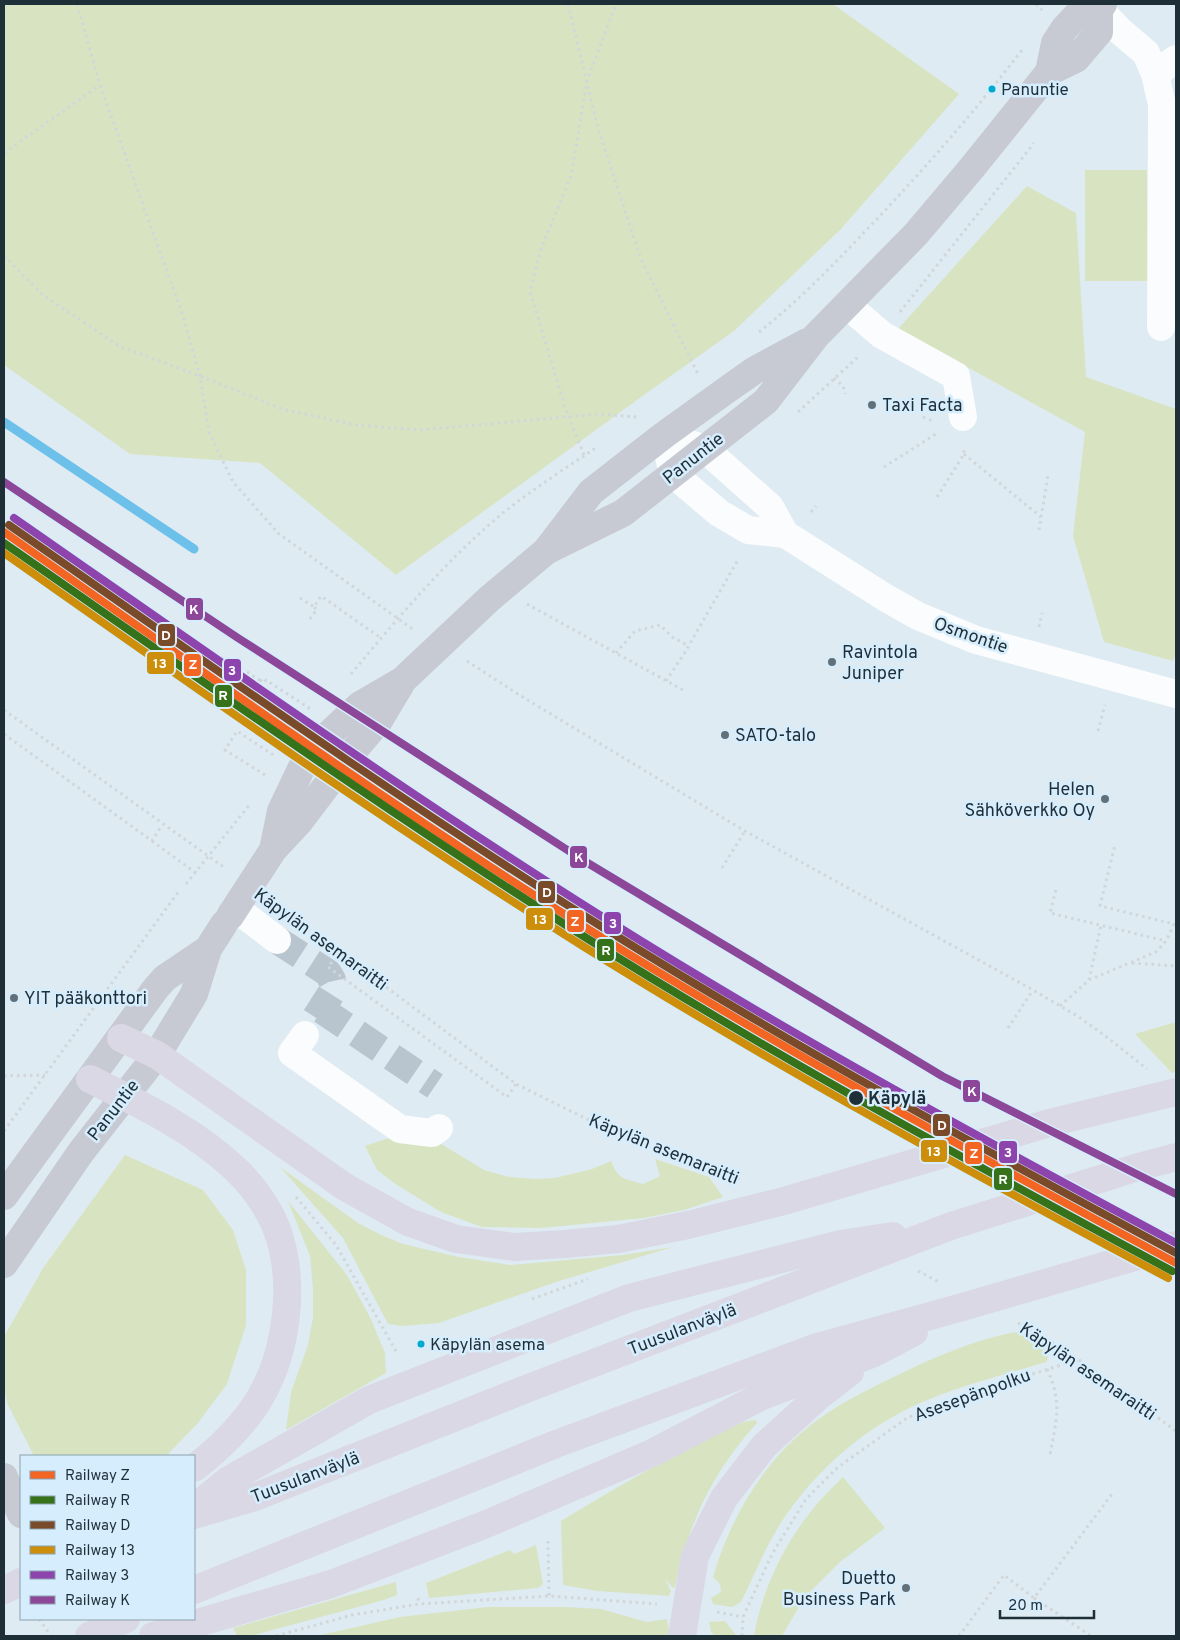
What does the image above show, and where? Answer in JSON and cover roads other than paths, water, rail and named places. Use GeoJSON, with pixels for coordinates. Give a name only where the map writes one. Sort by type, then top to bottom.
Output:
{"type":"FeatureCollection","features":[{"type":"Feature","properties":{"kind":"highway"},"geometry":{"type":"LineString","coordinates":[[121,1038],[157,1055],[345,1187],[408,1222],[456,1240],[514,1247],[618,1238],[688,1225],[784,1201],[1053,1122],[1176,1092]]}},
{"type":"Feature","properties":{"kind":"highway"},"geometry":{"type":"LineString","coordinates":[[90,1079],[170,1120],[232,1166],[256,1193],[276,1227],[284,1257],[287,1290],[286,1322],[278,1360],[261,1397],[234,1431],[195,1467]]}},
{"type":"Feature","properties":{"kind":"highway","name":"Tuusulanväylä"},"geometry":{"type":"LineString","coordinates":[[195,1515],[255,1497],[526,1389],[951,1226],[1135,1168],[1176,1157]]}},
{"type":"Feature","properties":{"kind":"highway"},"geometry":{"type":"LineString","coordinates":[[195,1507],[227,1482],[369,1400],[629,1298],[840,1244],[951,1226]]}},
{"type":"Feature","properties":{"kind":"highway"},"geometry":{"type":"LineString","coordinates":[[195,1590],[556,1444],[814,1348],[1176,1245]]}},
{"type":"Feature","properties":{"kind":"highway"},"geometry":{"type":"LineString","coordinates":[[163,1633],[331,1584],[484,1524],[652,1453],[760,1397],[872,1354],[960,1308]]}},
{"type":"Feature","properties":{"kind":"highway"},"geometry":{"type":"LineString","coordinates":[[682,1636],[696,1556],[724,1498],[764,1446],[818,1396],[872,1354]]}},
{"type":"Feature","properties":{"kind":"highway"},"geometry":{"type":"LineString","coordinates":[[4,1590],[20,1582]]}},
{"type":"Feature","properties":{"kind":"highway"},"geometry":{"type":"LineString","coordinates":[[88,1636],[124,1620]]}},
{"type":"Feature","properties":{"kind":"main road","name":"Panuntie"},"geometry":{"type":"LineString","coordinates":[[546,550],[623,513],[766,401],[816,336],[916,234],[971,170],[1049,72],[1076,59],[1099,32],[1101,6]]}},
{"type":"Feature","properties":{"kind":"main road","name":"Panuntie"},"geometry":{"type":"LineString","coordinates":[[4,1264],[81,1152],[157,1055],[194,994],[208,949],[273,850],[281,811],[302,769],[320,745],[360,705],[404,680],[489,599],[546,550],[591,492],[664,435],[755,370],[816,336]]}},
{"type":"Feature","properties":{"kind":"main road","name":"Panuntie"},"geometry":{"type":"LineString","coordinates":[[4,1196],[156,988],[165,978],[208,949]]}},
{"type":"Feature","properties":{"kind":"main road"},"geometry":{"type":"LineString","coordinates":[[4,1477],[20,1512]]}},
{"type":"Feature","properties":{"kind":"main road"},"geometry":{"type":"LineString","coordinates":[[4,1506],[20,1521]]}},
{"type":"Feature","properties":{"kind":"main road"},"geometry":{"type":"LineString","coordinates":[[95,1620],[107,1636]]}},
{"type":"Feature","properties":{"kind":"street"},"geometry":{"type":"LineString","coordinates":[[1101,6],[1120,31],[1146,53],[1166,66],[1162,105],[1161,327]]}},
{"type":"Feature","properties":{"kind":"street"},"geometry":{"type":"LineString","coordinates":[[847,305],[882,335],[956,376],[963,417]]}},
{"type":"Feature","properties":{"kind":"street"},"geometry":{"type":"LineString","coordinates":[[664,435],[673,474]]}},
{"type":"Feature","properties":{"kind":"street","name":"Osmontie"},"geometry":{"type":"LineString","coordinates":[[664,435],[705,449],[770,507],[785,534]]}},
{"type":"Feature","properties":{"kind":"street","name":"Osmontie"},"geometry":{"type":"LineString","coordinates":[[673,474],[719,513],[748,530],[785,534],[886,598],[941,627],[976,640],[1176,694]]}},
{"type":"Feature","properties":{"kind":"street"},"geometry":{"type":"LineString","coordinates":[[232,912],[277,940]]}},
{"type":"Feature","properties":{"kind":"street"},"geometry":{"type":"LineString","coordinates":[[305,1035],[292,1053],[400,1129],[432,1133],[439,1128]]}},
{"type":"Feature","properties":{"kind":"waterway"},"geometry":{"type":"LineString","coordinates":[[4,422],[194,549]]}},
{"type":"Feature","properties":{"kind":"tunnel"},"geometry":{"type":"LineString","coordinates":[[277,940],[328,973],[332,980],[334,989],[311,1025]]}},
{"type":"Feature","properties":{"kind":"tunnel"},"geometry":{"type":"LineString","coordinates":[[322,1010],[435,1086]]}},
{"type":"Feature","properties":{"kind":"rail line","name":"K"},"geometry":{"type":"LineString","coordinates":[[4,482],[238,638],[586,862],[942,1076],[1176,1194]]}},
{"type":"Feature","properties":{"kind":"rail line","name":"3"},"geometry":{"type":"LineString","coordinates":[[14,518],[452,820],[671,960],[814,1044],[958,1125],[1176,1243]]}},
{"type":"Feature","properties":{"kind":"rail line","name":"D"},"geometry":{"type":"LineString","coordinates":[[9,525],[375,779],[599,925],[813,1053],[1176,1253]]}},
{"type":"Feature","properties":{"kind":"rail line","name":"Z"},"geometry":{"type":"LineString","coordinates":[[4,532],[371,788],[596,934],[811,1062],[1176,1263]]}},
{"type":"Feature","properties":{"kind":"rail line","name":"R"},"geometry":{"type":"LineString","coordinates":[[4,543],[367,794],[588,939],[804,1068],[951,1151],[1172,1271]]}},
{"type":"Feature","properties":{"kind":"rail line","name":"13"},"geometry":{"type":"LineString","coordinates":[[4,553],[365,804],[586,948],[801,1077],[1168,1278]]}},
{"type":"Feature","properties":{"kind":"place","name":"Panuntie"},"geometry":{"type":"Point","coordinates":[992,89]}},
{"type":"Feature","properties":{"kind":"place","name":"Taxi Facta"},"geometry":{"type":"Point","coordinates":[872,405]}},
{"type":"Feature","properties":{"kind":"place","name":"Ravintola Juniper"},"geometry":{"type":"Point","coordinates":[832,662]}},
{"type":"Feature","properties":{"kind":"place","name":"SATO-talo"},"geometry":{"type":"Point","coordinates":[725,735]}},
{"type":"Feature","properties":{"kind":"place","name":"Helen Sähköverkko Oy"},"geometry":{"type":"Point","coordinates":[1105,799]}},
{"type":"Feature","properties":{"kind":"place","name":"YIT pääkonttori"},"geometry":{"type":"Point","coordinates":[14,998]}},
{"type":"Feature","properties":{"kind":"place","name":"Käpylä"},"geometry":{"type":"Point","coordinates":[856,1098]}},
{"type":"Feature","properties":{"kind":"place","name":"Käpylän asema"},"geometry":{"type":"Point","coordinates":[421,1344]}},
{"type":"Feature","properties":{"kind":"place","name":"Duetto Business Park"},"geometry":{"type":"Point","coordinates":[906,1588]}}]}
